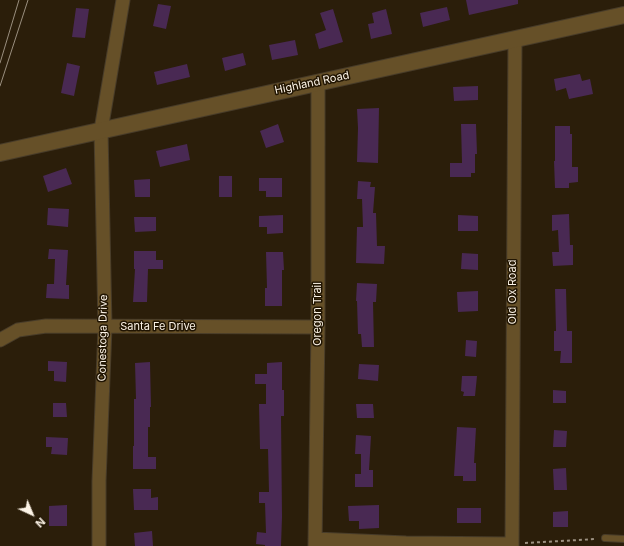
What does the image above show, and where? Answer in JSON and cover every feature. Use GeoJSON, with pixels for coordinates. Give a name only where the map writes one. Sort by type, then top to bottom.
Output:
{"type":"FeatureCollection","features":[{"type":"Feature","properties":{"kind":"street","name":"Conestoga Drive"},"geometry":{"type":"LineString","coordinates":[[99,546],[99,481],[105,327],[101,130],[123,0]]}},
{"type":"Feature","properties":{"kind":"street","name":"Highland Road"},"geometry":{"type":"LineString","coordinates":[[0,153],[624,15]]}},
{"type":"Feature","properties":{"kind":"street","name":"Old Ox Road"},"geometry":{"type":"LineString","coordinates":[[512,545],[515,39]]}},
{"type":"Feature","properties":{"kind":"street","name":"Oregon Trail"},"geometry":{"type":"LineString","coordinates":[[315,542],[318,327],[318,82]]}},
{"type":"Feature","properties":{"kind":"street","name":"Santa Fe Drive"},"geometry":{"type":"LineString","coordinates":[[0,340],[18,330],[46,326],[318,327]]}},
{"type":"Feature","properties":{"kind":"street"},"geometry":{"type":"LineString","coordinates":[[315,542],[512,545]]}},
{"type":"Feature","properties":{"kind":"lane"},"geometry":{"type":"LineString","coordinates":[[605,538],[624,539]]}},
{"type":"Feature","properties":{"kind":"path"},"geometry":{"type":"LineString","coordinates":[[512,545],[605,538]]}},
{"type":"Feature","properties":{"kind":"building"},"geometry":{"type":"Polygon","coordinates":[[[466,0],[518,0],[518,4],[469,15],[466,0]]]}},
{"type":"Feature","properties":{"kind":"building"},"geometry":{"type":"Polygon","coordinates":[[[158,4],[171,6],[166,29],[153,26],[158,4]]]}},
{"type":"Feature","properties":{"kind":"building"},"geometry":{"type":"Polygon","coordinates":[[[447,7],[450,20],[423,27],[420,13],[447,7]]]}},
{"type":"Feature","properties":{"kind":"building"},"geometry":{"type":"Polygon","coordinates":[[[76,8],[89,9],[85,38],[72,37],[76,8]]]}},
{"type":"Feature","properties":{"kind":"building"},"geometry":{"type":"Polygon","coordinates":[[[333,9],[343,42],[319,49],[315,34],[326,30],[320,13],[333,9]]]}},
{"type":"Feature","properties":{"kind":"building"},"geometry":{"type":"Polygon","coordinates":[[[386,9],[392,34],[371,39],[368,24],[374,23],[372,13],[386,9]]]}},
{"type":"Feature","properties":{"kind":"building"},"geometry":{"type":"Polygon","coordinates":[[[295,40],[298,55],[272,60],[269,45],[295,40]]]}},
{"type":"Feature","properties":{"kind":"building"},"geometry":{"type":"Polygon","coordinates":[[[243,53],[246,65],[225,71],[222,58],[243,53]]]}},
{"type":"Feature","properties":{"kind":"building"},"geometry":{"type":"Polygon","coordinates":[[[67,63],[80,66],[74,96],[61,93],[67,63]]]}},
{"type":"Feature","properties":{"kind":"building"},"geometry":{"type":"Polygon","coordinates":[[[187,64],[190,77],[157,85],[154,72],[187,64]]]}},
{"type":"Feature","properties":{"kind":"building"},"geometry":{"type":"Polygon","coordinates":[[[580,74],[582,81],[590,79],[593,94],[569,99],[566,88],[556,91],[554,79],[580,74]]]}},
{"type":"Feature","properties":{"kind":"building"},"geometry":{"type":"Polygon","coordinates":[[[478,86],[478,100],[454,101],[453,87],[478,86]]]}},
{"type":"Feature","properties":{"kind":"building"},"geometry":{"type":"Polygon","coordinates":[[[379,108],[378,163],[357,162],[357,109],[379,108]]]}},
{"type":"Feature","properties":{"kind":"building"},"geometry":{"type":"Polygon","coordinates":[[[278,124],[284,142],[266,148],[260,131],[278,124]]]}},
{"type":"Feature","properties":{"kind":"building"},"geometry":{"type":"Polygon","coordinates":[[[461,124],[476,124],[477,154],[475,154],[475,173],[471,173],[471,177],[450,177],[450,163],[462,163],[461,124]]]}},
{"type":"Feature","properties":{"kind":"building"},"geometry":{"type":"Polygon","coordinates":[[[555,126],[570,126],[570,134],[572,134],[572,167],[578,167],[578,182],[569,183],[569,188],[555,188],[555,126]]]}},
{"type":"Feature","properties":{"kind":"building"},"geometry":{"type":"Polygon","coordinates":[[[187,144],[190,160],[160,167],[156,151],[187,144]]]}},
{"type":"Feature","properties":{"kind":"building"},"geometry":{"type":"Polygon","coordinates":[[[66,168],[72,184],[48,192],[43,176],[66,168]]]}},
{"type":"Feature","properties":{"kind":"building"},"geometry":{"type":"Polygon","coordinates":[[[219,176],[232,176],[232,197],[219,197],[219,176]]]}},
{"type":"Feature","properties":{"kind":"building"},"geometry":{"type":"Polygon","coordinates":[[[259,178],[282,178],[282,197],[266,197],[266,191],[259,191],[259,178]]]}},
{"type":"Feature","properties":{"kind":"building"},"geometry":{"type":"Polygon","coordinates":[[[150,179],[150,197],[135,197],[134,180],[150,179]]]}},
{"type":"Feature","properties":{"kind":"building"},"geometry":{"type":"Polygon","coordinates":[[[358,181],[371,182],[370,187],[375,187],[373,213],[376,213],[377,246],[385,246],[384,264],[356,263],[357,227],[363,227],[362,199],[357,199],[358,181]]]}},
{"type":"Feature","properties":{"kind":"building"},"geometry":{"type":"Polygon","coordinates":[[[48,208],[69,209],[68,227],[47,225],[48,208]]]}},
{"type":"Feature","properties":{"kind":"building"},"geometry":{"type":"Polygon","coordinates":[[[569,214],[570,245],[573,245],[573,265],[553,266],[552,252],[559,252],[558,230],[552,231],[552,215],[569,214]]]}},
{"type":"Feature","properties":{"kind":"building"},"geometry":{"type":"Polygon","coordinates":[[[283,215],[283,233],[267,234],[267,227],[259,227],[259,216],[283,215]]]}},
{"type":"Feature","properties":{"kind":"building"},"geometry":{"type":"Polygon","coordinates":[[[458,215],[478,216],[478,231],[458,231],[458,215]]]}},
{"type":"Feature","properties":{"kind":"building"},"geometry":{"type":"Polygon","coordinates":[[[134,217],[156,217],[156,231],[135,232],[134,217]]]}},
{"type":"Feature","properties":{"kind":"building"},"geometry":{"type":"Polygon","coordinates":[[[49,249],[68,250],[66,285],[69,285],[69,299],[46,298],[47,284],[54,284],[55,259],[48,259],[49,249]]]}},
{"type":"Feature","properties":{"kind":"building"},"geometry":{"type":"Polygon","coordinates":[[[134,251],[156,251],[156,260],[163,260],[163,269],[148,269],[147,302],[133,302],[135,269],[134,251]]]}},
{"type":"Feature","properties":{"kind":"building"},"geometry":{"type":"Polygon","coordinates":[[[266,252],[283,252],[284,270],[282,270],[282,306],[265,306],[265,288],[267,288],[266,252]]]}},
{"type":"Feature","properties":{"kind":"building"},"geometry":{"type":"Polygon","coordinates":[[[462,253],[478,254],[478,270],[461,269],[462,253]]]}},
{"type":"Feature","properties":{"kind":"building"},"geometry":{"type":"Polygon","coordinates":[[[357,283],[377,284],[376,302],[373,302],[374,347],[362,347],[361,334],[358,334],[356,301],[357,283]]]}},
{"type":"Feature","properties":{"kind":"building"},"geometry":{"type":"Polygon","coordinates":[[[555,289],[566,289],[567,331],[572,331],[572,363],[560,363],[561,351],[554,351],[554,331],[556,331],[555,289]]]}},
{"type":"Feature","properties":{"kind":"building"},"geometry":{"type":"Polygon","coordinates":[[[478,291],[478,311],[458,312],[457,292],[478,291]]]}},
{"type":"Feature","properties":{"kind":"building"},"geometry":{"type":"Polygon","coordinates":[[[466,340],[477,341],[476,357],[465,356],[466,340]]]}},
{"type":"Feature","properties":{"kind":"building"},"geometry":{"type":"Polygon","coordinates":[[[48,361],[67,362],[66,382],[54,381],[54,371],[48,371],[48,361]]]}},
{"type":"Feature","properties":{"kind":"building"},"geometry":{"type":"Polygon","coordinates":[[[150,362],[151,407],[150,427],[148,427],[148,457],[156,457],[156,469],[133,469],[134,399],[136,399],[135,363],[150,362]]]}},
{"type":"Feature","properties":{"kind":"building"},"geometry":{"type":"Polygon","coordinates":[[[282,362],[284,416],[281,416],[281,546],[265,546],[256,544],[257,532],[266,533],[265,503],[259,503],[259,492],[269,492],[268,449],[260,449],[259,404],[266,404],[266,384],[255,384],[255,374],[267,374],[267,363],[282,362]]]}},
{"type":"Feature","properties":{"kind":"building"},"geometry":{"type":"Polygon","coordinates":[[[359,364],[379,365],[378,381],[358,379],[359,364]]]}},
{"type":"Feature","properties":{"kind":"building"},"geometry":{"type":"Polygon","coordinates":[[[462,376],[477,376],[475,396],[463,396],[464,392],[461,391],[462,376]]]}},
{"type":"Feature","properties":{"kind":"building"},"geometry":{"type":"Polygon","coordinates":[[[553,390],[566,391],[566,403],[553,403],[553,390]]]}},
{"type":"Feature","properties":{"kind":"building"},"geometry":{"type":"Polygon","coordinates":[[[53,403],[66,403],[67,417],[53,417],[53,403]]]}},
{"type":"Feature","properties":{"kind":"building"},"geometry":{"type":"Polygon","coordinates":[[[356,404],[373,404],[374,418],[357,418],[356,404]]]}},
{"type":"Feature","properties":{"kind":"building"},"geometry":{"type":"Polygon","coordinates":[[[457,427],[476,428],[474,463],[476,463],[476,481],[463,481],[463,476],[454,476],[457,427]]]}},
{"type":"Feature","properties":{"kind":"building"},"geometry":{"type":"Polygon","coordinates":[[[554,430],[567,431],[566,447],[553,447],[554,430]]]}},
{"type":"Feature","properties":{"kind":"building"},"geometry":{"type":"Polygon","coordinates":[[[356,435],[371,436],[369,470],[373,470],[373,487],[355,487],[355,474],[361,474],[361,454],[355,454],[356,435]]]}},
{"type":"Feature","properties":{"kind":"building"},"geometry":{"type":"Polygon","coordinates":[[[46,437],[68,438],[67,455],[51,454],[52,447],[46,447],[46,437]]]}},
{"type":"Feature","properties":{"kind":"building"},"geometry":{"type":"Polygon","coordinates":[[[566,468],[567,490],[554,490],[553,469],[566,468]]]}},
{"type":"Feature","properties":{"kind":"building"},"geometry":{"type":"Polygon","coordinates":[[[133,489],[151,489],[151,498],[158,497],[158,510],[134,510],[133,489]]]}},
{"type":"Feature","properties":{"kind":"building"},"geometry":{"type":"Polygon","coordinates":[[[67,505],[67,526],[49,526],[49,506],[67,505]]]}},
{"type":"Feature","properties":{"kind":"building"},"geometry":{"type":"Polygon","coordinates":[[[379,505],[379,528],[359,529],[359,521],[349,521],[348,506],[379,505]]]}},
{"type":"Feature","properties":{"kind":"building"},"geometry":{"type":"Polygon","coordinates":[[[457,508],[481,508],[481,523],[457,523],[457,508]]]}},
{"type":"Feature","properties":{"kind":"building"},"geometry":{"type":"Polygon","coordinates":[[[568,511],[568,527],[553,527],[553,512],[568,511]]]}},
{"type":"Feature","properties":{"kind":"building"},"geometry":{"type":"Polygon","coordinates":[[[152,531],[153,546],[135,546],[134,533],[152,531]]]}},
{"type":"Feature","properties":{"kind":"tram line"},"geometry":{"type":"LineString","coordinates":[[0,63],[19,0]]}},
{"type":"Feature","properties":{"kind":"tram line"},"geometry":{"type":"LineString","coordinates":[[0,86],[28,0]]}}]}
